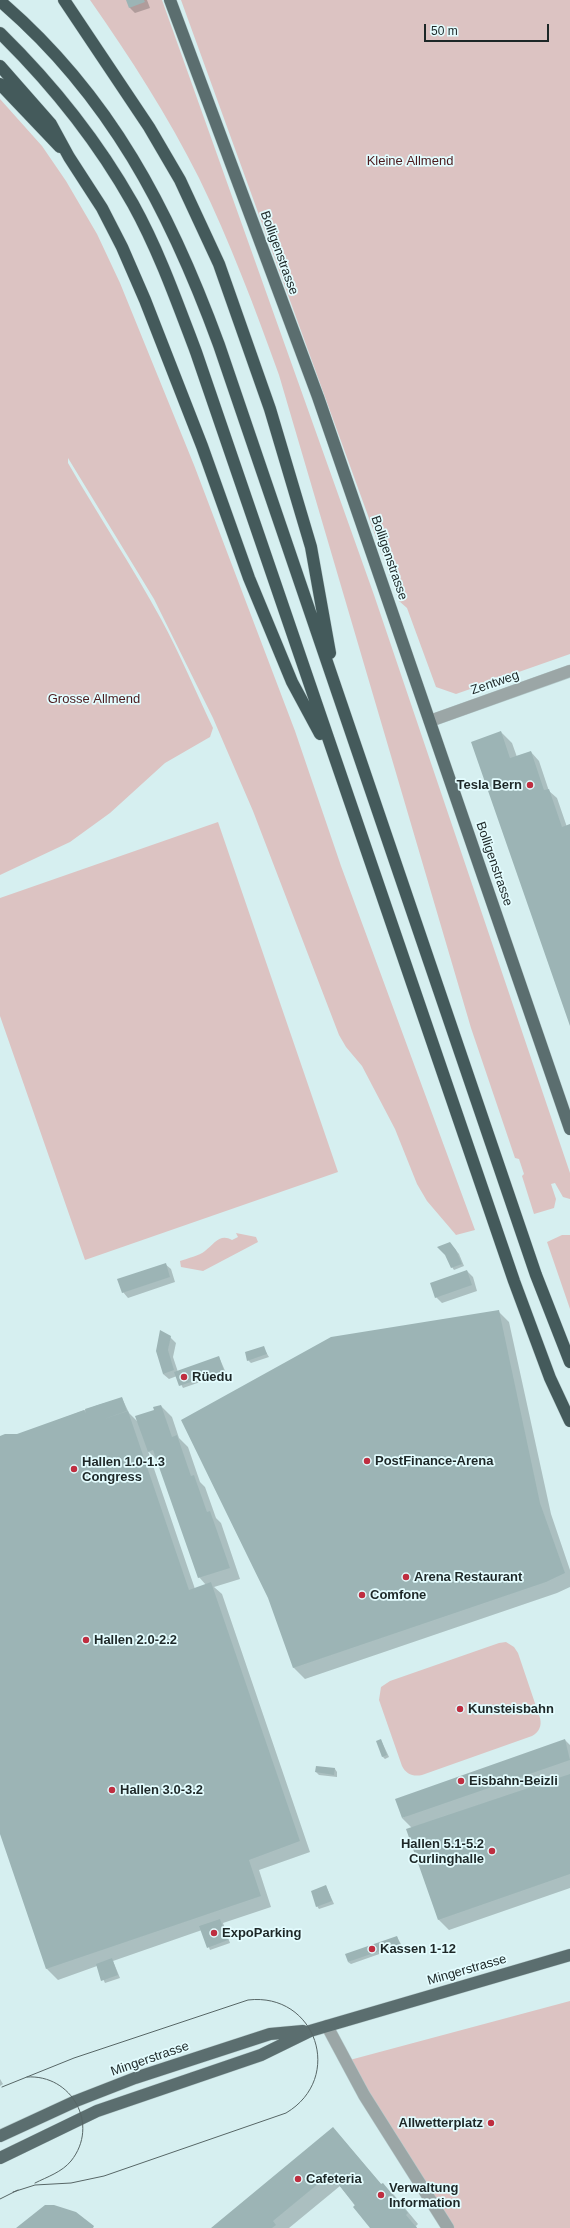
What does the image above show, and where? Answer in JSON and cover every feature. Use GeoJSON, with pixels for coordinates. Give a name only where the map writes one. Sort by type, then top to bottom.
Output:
{"type":"FeatureCollection","features":[{"type":"Feature","properties":{"kind":"highway"},"geometry":{"type":"LineString","coordinates":[[64,0],[150,126],[187,194],[219,264],[270,409],[311,547],[337,692]]}},
{"type":"Feature","properties":{"kind":"highway"},"geometry":{"type":"LineString","coordinates":[[0,1],[47,46],[106,116],[131,154],[174,233],[218,345],[536,1275],[570,1362]]}},
{"type":"Feature","properties":{"kind":"highway"},"geometry":{"type":"LineString","coordinates":[[0,32],[30,62],[86,131],[118,180],[153,244],[196,352],[528,1322],[550,1378],[570,1421]]}},
{"type":"Feature","properties":{"kind":"highway"},"geometry":{"type":"LineString","coordinates":[[0,66],[51,124],[69,157],[102,208],[131,268],[199,438],[249,578],[292,682],[338,769]]}},
{"type":"Feature","properties":{"kind":"highway"},"geometry":{"type":"LineString","coordinates":[[0,84],[69,157]]}},
{"type":"Feature","properties":{"kind":"main road","name":"Bolligenstrasse"},"geometry":{"type":"LineString","coordinates":[[170,0],[318,397],[570,1129]]}},
{"type":"Feature","properties":{"kind":"main road","name":"Mingerstrasse"},"geometry":{"type":"LineString","coordinates":[[0,2158],[98,2111],[261,2054],[310,2031],[570,1955]]}},
{"type":"Feature","properties":{"kind":"main road","name":"Mingerstrasse"},"geometry":{"type":"LineString","coordinates":[[2,2135],[76,2101],[207,2054],[270,2034],[310,2031]]}},
{"type":"Feature","properties":{"kind":"street","name":"Zentweg"},"geometry":{"type":"LineString","coordinates":[[430,721],[570,671]]}},
{"type":"Feature","properties":{"kind":"street"},"geometry":{"type":"LineString","coordinates":[[327,2026],[364,2095],[448,2228]]}},
{"type":"Feature","properties":{"kind":"green space"},"geometry":{"type":"Polygon","coordinates":[[[90,0],[162,0],[374,595],[570,1173],[570,1199],[563,1197],[555,1183],[551,1184],[556,1199],[554,1208],[534,1214],[522,1176],[524,1174],[519,1159],[515,1158],[471,1028],[279,375],[251,300],[221,226],[199,178],[175,132],[120,43],[90,0]]]}},
{"type":"Feature","properties":{"kind":"green space","name":"Kleine Allmend"},"geometry":{"type":"Polygon","coordinates":[[[181,0],[570,0],[570,654],[456,694],[436,687],[407,608],[399,601],[181,0]]]}},
{"type":"Feature","properties":{"kind":"green space","name":"Grosse Allmend"},"geometry":{"type":"Polygon","coordinates":[[[0,99],[42,146],[66,181],[97,234],[120,283],[194,465],[295,731],[341,866],[475,1230],[456,1235],[427,1201],[417,1184],[395,1129],[362,1066],[346,1047],[339,1035],[253,811],[213,718],[154,599],[68,458],[68,463],[161,619],[213,728],[210,737],[165,763],[110,813],[70,842],[0,875],[0,99]]]}},
{"type":"Feature","properties":{"kind":"green space"},"geometry":{"type":"Polygon","coordinates":[[[218,822],[338,1172],[85,1260],[0,1016],[0,898],[218,822]]]}},
{"type":"Feature","properties":{"kind":"green space"},"geometry":{"type":"Polygon","coordinates":[[[236,1233],[256,1237],[258,1242],[203,1271],[181,1267],[180,1261],[203,1253],[217,1240],[228,1238],[232,1240],[238,1237],[236,1233]]]}},
{"type":"Feature","properties":{"kind":"green space"},"geometry":{"type":"Polygon","coordinates":[[[562,1235],[570,1235],[570,1309],[547,1242],[562,1235]]]}},
{"type":"Feature","properties":{"kind":"green space","name":"Kunsteisbahn"},"geometry":{"type":"Polygon","coordinates":[[[506,1642],[514,1647],[518,1653],[540,1718],[541,1724],[538,1731],[532,1736],[419,1776],[408,1773],[402,1766],[379,1700],[381,1687],[390,1681],[499,1643],[506,1642]]]}},
{"type":"Feature","properties":{"kind":"green space","name":"Allwetterplatz"},"geometry":{"type":"Polygon","coordinates":[[[570,2001],[570,2228],[450,2228],[346,2061],[570,2001]]]}},
{"type":"Feature","properties":{"kind":"building"},"geometry":{"type":"Polygon","coordinates":[[[126,0],[144,0],[145,2],[129,8],[126,0]]]}},
{"type":"Feature","properties":{"kind":"building"},"geometry":{"type":"Polygon","coordinates":[[[501,731],[510,758],[531,751],[544,790],[549,789],[562,827],[570,824],[570,1026],[471,742],[501,731]]]}},
{"type":"Feature","properties":{"kind":"building"},"geometry":{"type":"Polygon","coordinates":[[[450,1242],[456,1250],[462,1264],[451,1268],[445,1255],[437,1247],[450,1242]]]}},
{"type":"Feature","properties":{"kind":"building"},"geometry":{"type":"Polygon","coordinates":[[[166,1263],[170,1277],[122,1293],[117,1279],[166,1263]]]}},
{"type":"Feature","properties":{"kind":"building"},"geometry":{"type":"Polygon","coordinates":[[[467,1270],[472,1285],[435,1298],[430,1283],[467,1270]]]}},
{"type":"Feature","properties":{"kind":"building","name":"PostFinance-Arena"},"geometry":{"type":"Polygon","coordinates":[[[499,1310],[540,1503],[565,1573],[546,1582],[293,1668],[268,1598],[181,1420],[331,1337],[499,1310]]]}},
{"type":"Feature","properties":{"kind":"building"},"geometry":{"type":"Polygon","coordinates":[[[160,1330],[171,1336],[168,1350],[174,1370],[163,1374],[156,1351],[160,1330]]]}},
{"type":"Feature","properties":{"kind":"building"},"geometry":{"type":"Polygon","coordinates":[[[264,1346],[267,1354],[247,1361],[245,1352],[264,1346]]]}},
{"type":"Feature","properties":{"kind":"building"},"geometry":{"type":"Polygon","coordinates":[[[219,1356],[224,1371],[179,1386],[174,1372],[219,1356]]]}},
{"type":"Feature","properties":{"kind":"building"},"geometry":{"type":"Polygon","coordinates":[[[122,1397],[127,1411],[104,1419],[128,1411],[189,1590],[211,1582],[300,1841],[249,1860],[261,1896],[46,1969],[0,1834],[0,1436],[5,1434],[17,1434],[84,1410],[86,1413],[85,1409],[122,1397]]]}},
{"type":"Feature","properties":{"kind":"building"},"geometry":{"type":"Polygon","coordinates":[[[161,1405],[172,1437],[177,1435],[191,1476],[194,1475],[207,1512],[210,1511],[230,1568],[198,1578],[153,1450],[148,1452],[135,1416],[154,1410],[153,1407],[161,1405]]]}},
{"type":"Feature","properties":{"kind":"building"},"geometry":{"type":"Polygon","coordinates":[[[381,1739],[387,1755],[382,1757],[376,1741],[381,1739]]]}},
{"type":"Feature","properties":{"kind":"building"},"geometry":{"type":"Polygon","coordinates":[[[565,1739],[570,1760],[402,1818],[395,1799],[565,1739]]]}},
{"type":"Feature","properties":{"kind":"building"},"geometry":{"type":"Polygon","coordinates":[[[316,1766],[335,1768],[334,1775],[315,1772],[316,1766]]]}},
{"type":"Feature","properties":{"kind":"building","name":"Hallen 5.1-5.2 Curlinghalle"},"geometry":{"type":"Polygon","coordinates":[[[570,1774],[570,1874],[438,1920],[406,1829],[570,1774]]]}},
{"type":"Feature","properties":{"kind":"building","name":"ExpoParking"},"geometry":{"type":"Polygon","coordinates":[[[326,1885],[332,1901],[316,1907],[311,1891],[326,1885]]]}},
{"type":"Feature","properties":{"kind":"building","name":"ExpoParking"},"geometry":{"type":"Polygon","coordinates":[[[220,1919],[228,1940],[207,1948],[199,1926],[220,1919]]]}},
{"type":"Feature","properties":{"kind":"building","name":"Kassen 1-12"},"geometry":{"type":"Polygon","coordinates":[[[397,1936],[400,1944],[348,1962],[345,1954],[397,1936]]]}},
{"type":"Feature","properties":{"kind":"building"},"geometry":{"type":"Polygon","coordinates":[[[112,1958],[118,1975],[101,1981],[96,1964],[112,1958]]]}},
{"type":"Feature","properties":{"kind":"building"},"geometry":{"type":"Polygon","coordinates":[[[333,2127],[381,2184],[383,2183],[408,2213],[406,2215],[417,2228],[370,2228],[353,2207],[355,2205],[330,2174],[273,2221],[276,2225],[272,2228],[211,2228],[333,2127]]]}},
{"type":"Feature","properties":{"kind":"building"},"geometry":{"type":"Polygon","coordinates":[[[45,2205],[54,2205],[76,2212],[94,2226],[93,2228],[16,2228],[45,2205]]]}},
{"type":"Feature","properties":{"kind":"tram line"},"geometry":{"type":"LineString","coordinates":[[2,2087],[74,2058],[248,2000],[272,2001],[291,2009],[305,2023],[315,2040],[318,2060],[315,2079],[304,2098],[286,2113],[104,2176],[71,2183],[35,2185],[13,2192]]}},
{"type":"Feature","properties":{"kind":"tram line"},"geometry":{"type":"LineString","coordinates":[[27,2077],[43,2078],[57,2084],[68,2093],[77,2104],[82,2118],[83,2132],[79,2147],[71,2161],[59,2171],[35,2183]]}},
{"type":"Feature","properties":{"kind":"tram line"},"geometry":{"type":"LineString","coordinates":[[0,2199],[18,2190]]}},
{"type":"Feature","properties":{"kind":"place","name":"Tesla Bern"},"geometry":{"type":"Point","coordinates":[530,785]}},
{"type":"Feature","properties":{"kind":"place","name":"Rüedu"},"geometry":{"type":"Point","coordinates":[184,1377]}},
{"type":"Feature","properties":{"kind":"place","name":"PostFinance-Arena"},"geometry":{"type":"Point","coordinates":[367,1461]}},
{"type":"Feature","properties":{"kind":"place","name":"Hallen 1.0-1.3 Congress"},"geometry":{"type":"Point","coordinates":[74,1469]}},
{"type":"Feature","properties":{"kind":"place","name":"Arena Restaurant"},"geometry":{"type":"Point","coordinates":[406,1577]}},
{"type":"Feature","properties":{"kind":"place","name":"Comfone"},"geometry":{"type":"Point","coordinates":[362,1595]}},
{"type":"Feature","properties":{"kind":"place","name":"Hallen 2.0-2.2"},"geometry":{"type":"Point","coordinates":[86,1640]}},
{"type":"Feature","properties":{"kind":"place","name":"Kunsteisbahn"},"geometry":{"type":"Point","coordinates":[460,1709]}},
{"type":"Feature","properties":{"kind":"place","name":"Eisbahn-Beizli"},"geometry":{"type":"Point","coordinates":[461,1781]}},
{"type":"Feature","properties":{"kind":"place","name":"Hallen 3.0-3.2"},"geometry":{"type":"Point","coordinates":[112,1790]}},
{"type":"Feature","properties":{"kind":"place","name":"Hallen 5.1-5.2 Curlinghalle"},"geometry":{"type":"Point","coordinates":[492,1851]}},
{"type":"Feature","properties":{"kind":"place","name":"ExpoParking"},"geometry":{"type":"Point","coordinates":[214,1933]}},
{"type":"Feature","properties":{"kind":"place","name":"Kassen 1-12"},"geometry":{"type":"Point","coordinates":[372,1949]}},
{"type":"Feature","properties":{"kind":"place","name":"Allwetterplatz"},"geometry":{"type":"Point","coordinates":[491,2123]}},
{"type":"Feature","properties":{"kind":"place","name":"Cafeteria"},"geometry":{"type":"Point","coordinates":[298,2179]}},
{"type":"Feature","properties":{"kind":"place","name":"Verwaltung Information"},"geometry":{"type":"Point","coordinates":[381,2195]}}]}
